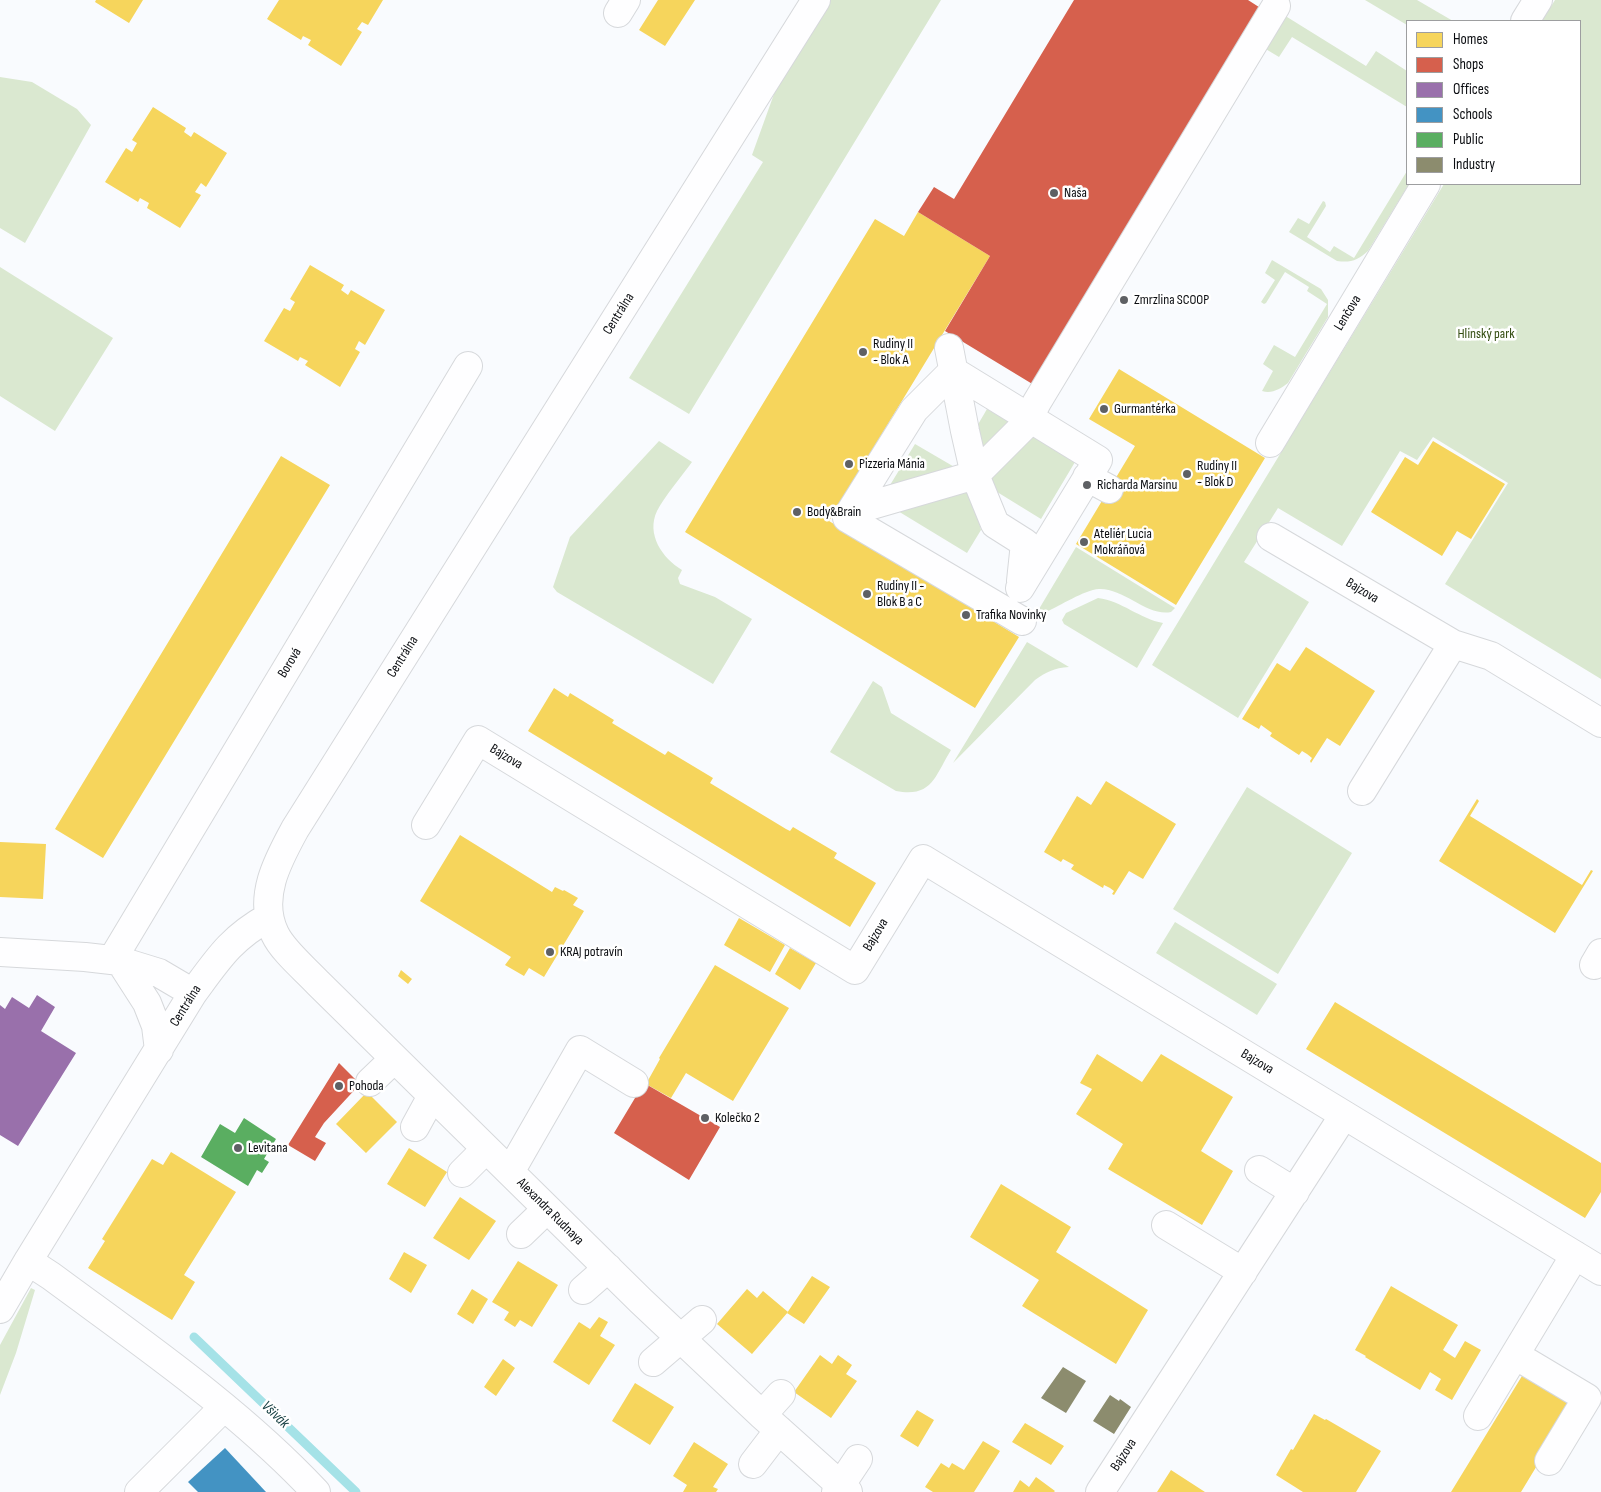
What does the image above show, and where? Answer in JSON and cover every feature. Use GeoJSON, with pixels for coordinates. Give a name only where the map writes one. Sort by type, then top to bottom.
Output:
{"type":"FeatureCollection","features":[{"type":"Feature","properties":{"kind":"street","name":"Centrálna"},"geometry":{"type":"LineString","coordinates":[[0,1309],[193,993],[218,958],[231,944],[251,927],[269,917],[269,891],[277,862],[294,829],[816,0]]}},
{"type":"Feature","properties":{"kind":"street"},"geometry":{"type":"LineString","coordinates":[[1526,20],[1538,0]]}},
{"type":"Feature","properties":{"kind":"street"},"geometry":{"type":"LineString","coordinates":[[851,511],[975,475],[1025,425],[1276,6]]}},
{"type":"Feature","properties":{"kind":"street","name":"Lenčova"},"geometry":{"type":"LineString","coordinates":[[1270,443],[1425,185]]}},
{"type":"Feature","properties":{"kind":"street"},"geometry":{"type":"LineString","coordinates":[[951,360],[1029,417],[1098,460],[1098,483],[1020,588]]}},
{"type":"Feature","properties":{"kind":"street"},"geometry":{"type":"LineString","coordinates":[[951,360],[975,475],[995,524],[1025,543],[1020,588],[1022,621],[847,518],[914,410],[951,360]]}},
{"type":"Feature","properties":{"kind":"street","name":"Borová"},"geometry":{"type":"LineString","coordinates":[[116,960],[468,366]]}},
{"type":"Feature","properties":{"kind":"street","name":"Bajzova"},"geometry":{"type":"LineString","coordinates":[[1271,537],[1453,644],[1491,656],[1601,724]]}},
{"type":"Feature","properties":{"kind":"street"},"geometry":{"type":"LineString","coordinates":[[1362,791],[1453,644]]}},
{"type":"Feature","properties":{"kind":"street","name":"Bajzova"},"geometry":{"type":"LineString","coordinates":[[426,826],[478,740],[855,970],[923,860],[1601,1271]]}},
{"type":"Feature","properties":{"kind":"street","name":"Alexandra Rudnaya"},"geometry":{"type":"LineString","coordinates":[[269,917],[275,935],[318,983],[547,1209],[841,1490]]}},
{"type":"Feature","properties":{"kind":"street"},"geometry":{"type":"LineString","coordinates":[[0,952],[116,960],[159,973],[193,993]]}},
{"type":"Feature","properties":{"kind":"street"},"geometry":{"type":"LineString","coordinates":[[116,960],[147,1003],[156,1026],[159,1050]]}},
{"type":"Feature","properties":{"kind":"street"},"geometry":{"type":"LineString","coordinates":[[510,1172],[580,1050],[634,1083]]}},
{"type":"Feature","properties":{"kind":"street"},"geometry":{"type":"LineString","coordinates":[[370,1082],[394,1059]]}},
{"type":"Feature","properties":{"kind":"street"},"geometry":{"type":"LineString","coordinates":[[415,1126],[432,1096]]}},
{"type":"Feature","properties":{"kind":"street","name":"Bajzova"},"geometry":{"type":"LineString","coordinates":[[1099,1483],[1242,1272],[1344,1115]]}},
{"type":"Feature","properties":{"kind":"street"},"geometry":{"type":"LineString","coordinates":[[462,1173],[486,1149]]}},
{"type":"Feature","properties":{"kind":"street"},"geometry":{"type":"LineString","coordinates":[[1259,1170],[1294,1192]]}},
{"type":"Feature","properties":{"kind":"street"},"geometry":{"type":"LineString","coordinates":[[520,1234],[547,1209]]}},
{"type":"Feature","properties":{"kind":"street"},"geometry":{"type":"LineString","coordinates":[[1166,1225],[1242,1272]]}},
{"type":"Feature","properties":{"kind":"street"},"geometry":{"type":"LineString","coordinates":[[1478,1416],[1576,1255]]}},
{"type":"Feature","properties":{"kind":"street"},"geometry":{"type":"LineString","coordinates":[[28,1261],[52,1276],[224,1407],[260,1436],[316,1492]]}},
{"type":"Feature","properties":{"kind":"street"},"geometry":{"type":"LineString","coordinates":[[583,1290],[608,1268]]}},
{"type":"Feature","properties":{"kind":"street"},"geometry":{"type":"LineString","coordinates":[[653,1362],[702,1320]]}},
{"type":"Feature","properties":{"kind":"street"},"geometry":{"type":"LineString","coordinates":[[1515,1355],[1587,1398],[1548,1461]]}},
{"type":"Feature","properties":{"kind":"street"},"geometry":{"type":"LineString","coordinates":[[753,1464],[781,1394]]}},
{"type":"Feature","properties":{"kind":"street"},"geometry":{"type":"LineString","coordinates":[[139,1492],[224,1407]]}},
{"type":"Feature","properties":{"kind":"street"},"geometry":{"type":"LineString","coordinates":[[841,1490],[858,1459]]}},
{"type":"Feature","properties":{"kind":"green space"},"geometry":{"type":"Polygon","coordinates":[[[830,0],[941,0],[689,414],[629,378],[763,162],[752,155],[778,83],[830,0]]]}},
{"type":"Feature","properties":{"kind":"green space"},"geometry":{"type":"Polygon","coordinates":[[[1365,0],[1417,0],[1451,20],[1406,20],[1406,24],[1365,0]]]}},
{"type":"Feature","properties":{"kind":"green space","name":"Hlinský park"},"geometry":{"type":"Polygon","coordinates":[[[1555,0],[1601,0],[1601,679],[1445,584],[1508,483],[1433,437],[1417,460],[1400,451],[1342,546],[1278,508],[1244,562],[1309,602],[1238,718],[1152,665],[1443,185],[1581,185],[1581,20],[1543,20],[1555,0]]]}},
{"type":"Feature","properties":{"kind":"green space"},"geometry":{"type":"Polygon","coordinates":[[[1279,12],[1366,66],[1376,51],[1406,70],[1406,106],[1292,37],[1279,57],[1259,45],[1279,12]]]}},
{"type":"Feature","properties":{"kind":"green space"},"geometry":{"type":"Polygon","coordinates":[[[0,77],[32,82],[77,109],[91,125],[25,243],[0,228],[0,77]]]}},
{"type":"Feature","properties":{"kind":"green space"},"geometry":{"type":"Polygon","coordinates":[[[1406,173],[1406,185],[1408,185],[1368,251],[1361,257],[1346,262],[1337,261],[1289,232],[1298,218],[1309,224],[1323,201],[1326,206],[1307,237],[1330,252],[1334,246],[1354,258],[1406,173]]]}},
{"type":"Feature","properties":{"kind":"green space"},"geometry":{"type":"Polygon","coordinates":[[[1272,260],[1321,289],[1328,300],[1328,317],[1288,383],[1276,390],[1266,392],[1262,391],[1273,371],[1263,364],[1274,345],[1295,357],[1327,304],[1307,291],[1309,287],[1285,272],[1266,303],[1261,302],[1275,280],[1265,273],[1272,260]]]}},
{"type":"Feature","properties":{"kind":"green space"},"geometry":{"type":"Polygon","coordinates":[[[0,267],[113,338],[55,431],[0,396],[0,267]]]}},
{"type":"Feature","properties":{"kind":"green space"},"geometry":{"type":"Polygon","coordinates":[[[987,409],[1018,427],[982,462],[973,433],[987,409]]]}},
{"type":"Feature","properties":{"kind":"green space"},"geometry":{"type":"Polygon","coordinates":[[[1027,432],[1075,462],[1041,519],[989,487],[985,475],[1027,432]]]}},
{"type":"Feature","properties":{"kind":"green space"},"geometry":{"type":"Polygon","coordinates":[[[659,441],[692,462],[657,511],[653,528],[658,545],[668,559],[682,570],[678,578],[680,584],[715,597],[752,619],[713,684],[557,592],[553,587],[570,537],[659,441]]]}},
{"type":"Feature","properties":{"kind":"green space"},"geometry":{"type":"Polygon","coordinates":[[[915,444],[963,472],[884,495],[915,444]]]}},
{"type":"Feature","properties":{"kind":"green space"},"geometry":{"type":"Polygon","coordinates":[[[969,483],[981,530],[967,553],[888,505],[969,483]]]}},
{"type":"Feature","properties":{"kind":"green space"},"geometry":{"type":"Polygon","coordinates":[[[1076,547],[1175,608],[1171,612],[1154,610],[1118,593],[1099,589],[1079,595],[1046,612],[1039,609],[1076,547]]]}},
{"type":"Feature","properties":{"kind":"green space"},"geometry":{"type":"Polygon","coordinates":[[[1098,598],[1163,623],[1137,668],[1064,624],[1062,620],[1066,613],[1098,598]]]}},
{"type":"Feature","properties":{"kind":"green space"},"geometry":{"type":"Polygon","coordinates":[[[1027,642],[1069,667],[1050,671],[1035,680],[953,763],[1027,642]]]}},
{"type":"Feature","properties":{"kind":"green space"},"geometry":{"type":"Polygon","coordinates":[[[873,681],[882,687],[891,713],[951,750],[936,776],[925,788],[918,791],[896,791],[830,752],[873,681]]]}},
{"type":"Feature","properties":{"kind":"green space"},"geometry":{"type":"Polygon","coordinates":[[[1247,787],[1352,853],[1278,974],[1173,909],[1247,787]]]}},
{"type":"Feature","properties":{"kind":"green space"},"geometry":{"type":"Polygon","coordinates":[[[1175,922],[1277,984],[1257,1015],[1156,953],[1175,922]]]}},
{"type":"Feature","properties":{"kind":"green space"},"geometry":{"type":"Polygon","coordinates":[[[31,1288],[35,1290],[16,1353],[0,1395],[0,1345],[31,1288]]]}},
{"type":"Feature","properties":{"kind":"building: Homes"},"geometry":{"type":"Polygon","coordinates":[[[96,0],[143,0],[129,23],[95,2],[96,0]]]}},
{"type":"Feature","properties":{"kind":"building: Homes"},"geometry":{"type":"Polygon","coordinates":[[[279,0],[383,0],[368,25],[362,22],[357,29],[362,32],[341,66],[308,45],[311,40],[303,36],[301,40],[267,19],[279,0]]]}},
{"type":"Feature","properties":{"kind":"building: Homes"},"geometry":{"type":"Polygon","coordinates":[[[658,0],[695,0],[665,46],[639,30],[658,0]]]}},
{"type":"Feature","properties":{"kind":"building: Homes"},"geometry":{"type":"Polygon","coordinates":[[[153,107],[186,128],[184,132],[191,137],[194,132],[227,153],[206,187],[201,183],[195,192],[201,195],[180,228],[147,208],[149,203],[140,198],[138,202],[105,182],[126,148],[132,152],[137,143],[132,140],[153,107]]]}},
{"type":"Feature","properties":{"kind":"building: Homes"},"geometry":{"type":"Polygon","coordinates":[[[918,212],[990,256],[829,521],[1019,637],[975,708],[685,532],[875,219],[904,236],[918,212]]]}},
{"type":"Feature","properties":{"kind":"building: Homes"},"geometry":{"type":"Polygon","coordinates":[[[310,265],[344,285],[341,290],[348,295],[351,290],[385,310],[365,345],[359,341],[355,349],[360,352],[340,387],[305,365],[308,361],[300,357],[298,361],[264,341],[284,308],[290,311],[295,302],[290,299],[310,265]]]}},
{"type":"Feature","properties":{"kind":"building: Homes","name":"Rudiny II - Blok D"},"geometry":{"type":"Polygon","coordinates":[[[1119,369],[1265,458],[1176,605],[1076,544],[1135,446],[1089,419],[1119,369]]]}},
{"type":"Feature","properties":{"kind":"building: Homes"},"geometry":{"type":"Polygon","coordinates":[[[1433,441],[1505,484],[1471,539],[1457,531],[1442,556],[1371,512],[1405,457],[1418,465],[1433,441]]]}},
{"type":"Feature","properties":{"kind":"building: Homes"},"geometry":{"type":"Polygon","coordinates":[[[281,456],[330,485],[103,858],[55,829],[281,456]]]}},
{"type":"Feature","properties":{"kind":"building: Homes"},"geometry":{"type":"Polygon","coordinates":[[[1306,647],[1375,691],[1340,746],[1327,738],[1311,763],[1312,758],[1307,754],[1302,751],[1299,755],[1270,736],[1272,733],[1261,725],[1259,729],[1242,719],[1277,663],[1290,671],[1306,647]]]}},
{"type":"Feature","properties":{"kind":"building: Homes"},"geometry":{"type":"Polygon","coordinates":[[[554,688],[568,697],[570,693],[614,720],[612,723],[665,755],[668,751],[713,778],[710,783],[786,829],[790,831],[793,827],[837,853],[834,858],[876,883],[850,927],[528,731],[554,688]]]}},
{"type":"Feature","properties":{"kind":"building: Homes"},"geometry":{"type":"Polygon","coordinates":[[[1106,781],[1176,824],[1143,879],[1129,871],[1114,895],[1112,894],[1114,891],[1110,888],[1104,885],[1103,888],[1071,869],[1074,865],[1063,859],[1061,862],[1044,852],[1077,796],[1091,805],[1106,781]]]}},
{"type":"Feature","properties":{"kind":"building: Homes"},"geometry":{"type":"Polygon","coordinates":[[[1477,799],[1479,801],[1470,816],[1582,885],[1591,870],[1593,871],[1555,933],[1439,861],[1477,799]]]}},
{"type":"Feature","properties":{"kind":"building: Homes"},"geometry":{"type":"Polygon","coordinates":[[[460,835],[552,892],[555,887],[578,898],[573,905],[584,911],[544,977],[529,968],[524,976],[505,965],[511,957],[420,901],[460,835]]]}},
{"type":"Feature","properties":{"kind":"building: Homes"},"geometry":{"type":"Polygon","coordinates":[[[0,842],[46,844],[43,899],[0,897],[0,842]]]}},
{"type":"Feature","properties":{"kind":"building: Homes"},"geometry":{"type":"Polygon","coordinates":[[[739,918],[785,945],[770,972],[724,945],[739,918]]]}},
{"type":"Feature","properties":{"kind":"building: Homes"},"geometry":{"type":"Polygon","coordinates":[[[790,948],[816,963],[800,990],[775,974],[790,948]]]}},
{"type":"Feature","properties":{"kind":"building: Homes"},"geometry":{"type":"Polygon","coordinates":[[[715,965],[789,1008],[733,1101],[686,1073],[671,1098],[646,1084],[659,1058],[715,965]]]}},
{"type":"Feature","properties":{"kind":"building: Homes"},"geometry":{"type":"Polygon","coordinates":[[[401,970],[412,979],[408,984],[398,976],[401,970]]]}},
{"type":"Feature","properties":{"kind":"building: Homes"},"geometry":{"type":"Polygon","coordinates":[[[1335,1002],[1601,1163],[1601,1192],[1585,1218],[1306,1049],[1335,1002]]]}},
{"type":"Feature","properties":{"kind":"building: Homes"},"geometry":{"type":"Polygon","coordinates":[[[1097,1054],[1142,1082],[1161,1054],[1233,1097],[1201,1151],[1233,1171],[1202,1225],[1108,1169],[1123,1144],[1076,1114],[1092,1089],[1080,1083],[1097,1054]]]}},
{"type":"Feature","properties":{"kind":"building: Homes"},"geometry":{"type":"Polygon","coordinates":[[[367,1092],[397,1122],[366,1153],[336,1124],[367,1092]]]}},
{"type":"Feature","properties":{"kind":"building: Homes"},"geometry":{"type":"Polygon","coordinates":[[[409,1148],[447,1172],[425,1207],[387,1184],[409,1148]]]}},
{"type":"Feature","properties":{"kind":"building: Homes"},"geometry":{"type":"Polygon","coordinates":[[[171,1152],[236,1192],[184,1275],[195,1282],[172,1320],[88,1268],[105,1241],[102,1239],[152,1159],[163,1165],[171,1152]]]}},
{"type":"Feature","properties":{"kind":"building: Homes"},"geometry":{"type":"Polygon","coordinates":[[[1001,1184],[1071,1227],[1056,1252],[1148,1310],[1116,1364],[1022,1306],[1039,1280],[970,1237],[1001,1184]]]}},
{"type":"Feature","properties":{"kind":"building: Homes"},"geometry":{"type":"Polygon","coordinates":[[[460,1197],[496,1221],[469,1260],[433,1238],[460,1197]]]}},
{"type":"Feature","properties":{"kind":"building: Homes"},"geometry":{"type":"Polygon","coordinates":[[[404,1252],[427,1265],[411,1293],[389,1279],[404,1252]]]}},
{"type":"Feature","properties":{"kind":"building: Homes"},"geometry":{"type":"Polygon","coordinates":[[[518,1261],[558,1285],[532,1327],[520,1320],[515,1327],[504,1320],[509,1312],[492,1302],[518,1261]]]}},
{"type":"Feature","properties":{"kind":"building: Homes"},"geometry":{"type":"Polygon","coordinates":[[[812,1276],[830,1287],[804,1324],[787,1313],[812,1276]]]}},
{"type":"Feature","properties":{"kind":"building: Homes"},"geometry":{"type":"Polygon","coordinates":[[[1391,1286],[1458,1325],[1443,1350],[1455,1358],[1465,1341],[1481,1350],[1452,1400],[1435,1390],[1441,1379],[1430,1372],[1420,1390],[1355,1350],[1391,1286]]]}},
{"type":"Feature","properties":{"kind":"building: Homes"},"geometry":{"type":"Polygon","coordinates":[[[472,1289],[488,1299],[473,1324],[457,1314],[472,1289]]]}},
{"type":"Feature","properties":{"kind":"building: Homes"},"geometry":{"type":"Polygon","coordinates":[[[747,1289],[757,1298],[763,1291],[788,1312],[752,1354],[717,1324],[747,1289]]]}},
{"type":"Feature","properties":{"kind":"building: Homes"},"geometry":{"type":"Polygon","coordinates":[[[599,1317],[608,1322],[600,1336],[615,1345],[589,1385],[553,1362],[579,1322],[590,1329],[599,1317]]]}},
{"type":"Feature","properties":{"kind":"building: Homes"},"geometry":{"type":"Polygon","coordinates":[[[820,1355],[832,1364],[838,1355],[852,1365],[846,1374],[857,1381],[831,1418],[794,1392],[820,1355]]]}},
{"type":"Feature","properties":{"kind":"building: Homes"},"geometry":{"type":"Polygon","coordinates":[[[503,1359],[515,1368],[496,1396],[484,1387],[503,1359]]]}},
{"type":"Feature","properties":{"kind":"building: Homes"},"geometry":{"type":"Polygon","coordinates":[[[1522,1376],[1573,1406],[1521,1492],[1451,1492],[1522,1376]]]}},
{"type":"Feature","properties":{"kind":"building: Homes"},"geometry":{"type":"Polygon","coordinates":[[[635,1383],[674,1407],[650,1445],[612,1421],[635,1383]]]}},
{"type":"Feature","properties":{"kind":"building: Homes"},"geometry":{"type":"Polygon","coordinates":[[[917,1410],[934,1420],[918,1447],[900,1436],[917,1410]]]}},
{"type":"Feature","properties":{"kind":"building: Homes"},"geometry":{"type":"Polygon","coordinates":[[[1314,1414],[1381,1451],[1356,1492],[1303,1492],[1276,1475],[1314,1414]]]}},
{"type":"Feature","properties":{"kind":"building: Homes"},"geometry":{"type":"Polygon","coordinates":[[[1025,1423],[1064,1446],[1051,1465],[1012,1442],[1025,1423]]]}},
{"type":"Feature","properties":{"kind":"building: Homes"},"geometry":{"type":"Polygon","coordinates":[[[983,1441],[1000,1451],[974,1492],[933,1492],[925,1487],[941,1463],[949,1468],[952,1463],[964,1470],[983,1441]]]}},
{"type":"Feature","properties":{"kind":"building: Homes"},"geometry":{"type":"Polygon","coordinates":[[[694,1442],[728,1464],[713,1487],[718,1489],[716,1492],[683,1492],[687,1485],[673,1476],[694,1442]]]}},
{"type":"Feature","properties":{"kind":"building: Homes"},"geometry":{"type":"Polygon","coordinates":[[[1171,1470],[1205,1492],[1157,1492],[1171,1470]]]}},
{"type":"Feature","properties":{"kind":"building: Homes"},"geometry":{"type":"Polygon","coordinates":[[[1036,1477],[1055,1491],[1013,1492],[1020,1480],[1029,1487],[1036,1477]]]}},
{"type":"Feature","properties":{"kind":"building: Shops","name":"Naša"},"geometry":{"type":"Polygon","coordinates":[[[1074,0],[1248,0],[1262,9],[1034,385],[945,331],[990,256],[918,212],[934,187],[954,199],[1074,0]]]}},
{"type":"Feature","properties":{"kind":"building: Shops"},"geometry":{"type":"Polygon","coordinates":[[[339,1063],[360,1084],[324,1123],[315,1137],[326,1143],[315,1161],[288,1145],[339,1063]]]}},
{"type":"Feature","properties":{"kind":"building: Shops"},"geometry":{"type":"Polygon","coordinates":[[[644,1083],[720,1127],[689,1180],[614,1133],[644,1083]]]}},
{"type":"Feature","properties":{"kind":"building: Offices"},"geometry":{"type":"Polygon","coordinates":[[[37,995],[55,1007],[41,1031],[76,1053],[18,1146],[0,1135],[0,1005],[5,1009],[12,997],[29,1008],[37,995]]]}},
{"type":"Feature","properties":{"kind":"building: Schools"},"geometry":{"type":"Polygon","coordinates":[[[225,1448],[266,1492],[198,1492],[188,1482],[225,1448]]]}},
{"type":"Feature","properties":{"kind":"building: Public","name":"Levitana"},"geometry":{"type":"Polygon","coordinates":[[[244,1118],[276,1139],[264,1159],[269,1162],[262,1173],[257,1170],[248,1186],[201,1157],[220,1124],[235,1133],[244,1118]]]}},
{"type":"Feature","properties":{"kind":"building: Industry"},"geometry":{"type":"Polygon","coordinates":[[[1063,1367],[1086,1381],[1066,1413],[1041,1398],[1063,1367]]]}},
{"type":"Feature","properties":{"kind":"building: Industry"},"geometry":{"type":"Polygon","coordinates":[[[1110,1395],[1131,1407],[1114,1434],[1093,1421],[1110,1395]]]}},
{"type":"Feature","properties":{"kind":"waterway","name":"Všivák"},"geometry":{"type":"LineString","coordinates":[[194,1337],[356,1492]]}},
{"type":"Feature","properties":{"kind":"place","name":"Naša"},"geometry":{"type":"Point","coordinates":[1054,193]}},
{"type":"Feature","properties":{"kind":"place","name":"Zmrzlina SCOOP"},"geometry":{"type":"Point","coordinates":[1124,300]}},
{"type":"Feature","properties":{"kind":"place","name":"Rudiny II - Blok A"},"geometry":{"type":"Point","coordinates":[863,352]}},
{"type":"Feature","properties":{"kind":"place","name":"Gurmantérka"},"geometry":{"type":"Point","coordinates":[1104,409]}},
{"type":"Feature","properties":{"kind":"place","name":"Pizzeria Mánia"},"geometry":{"type":"Point","coordinates":[849,464]}},
{"type":"Feature","properties":{"kind":"place","name":"Rudiny II - Blok D"},"geometry":{"type":"Point","coordinates":[1187,474]}},
{"type":"Feature","properties":{"kind":"place","name":"Richarda Marsinu"},"geometry":{"type":"Point","coordinates":[1087,485]}},
{"type":"Feature","properties":{"kind":"place","name":"Body&Brain"},"geometry":{"type":"Point","coordinates":[797,512]}},
{"type":"Feature","properties":{"kind":"place","name":"Ateliér Lucia Mokráňová"},"geometry":{"type":"Point","coordinates":[1084,542]}},
{"type":"Feature","properties":{"kind":"place","name":"Rudiny II - Blok B a C"},"geometry":{"type":"Point","coordinates":[867,594]}},
{"type":"Feature","properties":{"kind":"place","name":"Trafika Novinky"},"geometry":{"type":"Point","coordinates":[966,615]}},
{"type":"Feature","properties":{"kind":"place","name":"KRAJ potravín"},"geometry":{"type":"Point","coordinates":[550,952]}},
{"type":"Feature","properties":{"kind":"place","name":"Pohoda"},"geometry":{"type":"Point","coordinates":[339,1086]}},
{"type":"Feature","properties":{"kind":"place","name":"Kolečko 2"},"geometry":{"type":"Point","coordinates":[705,1118]}},
{"type":"Feature","properties":{"kind":"place","name":"Levitana"},"geometry":{"type":"Point","coordinates":[238,1148]}}]}
